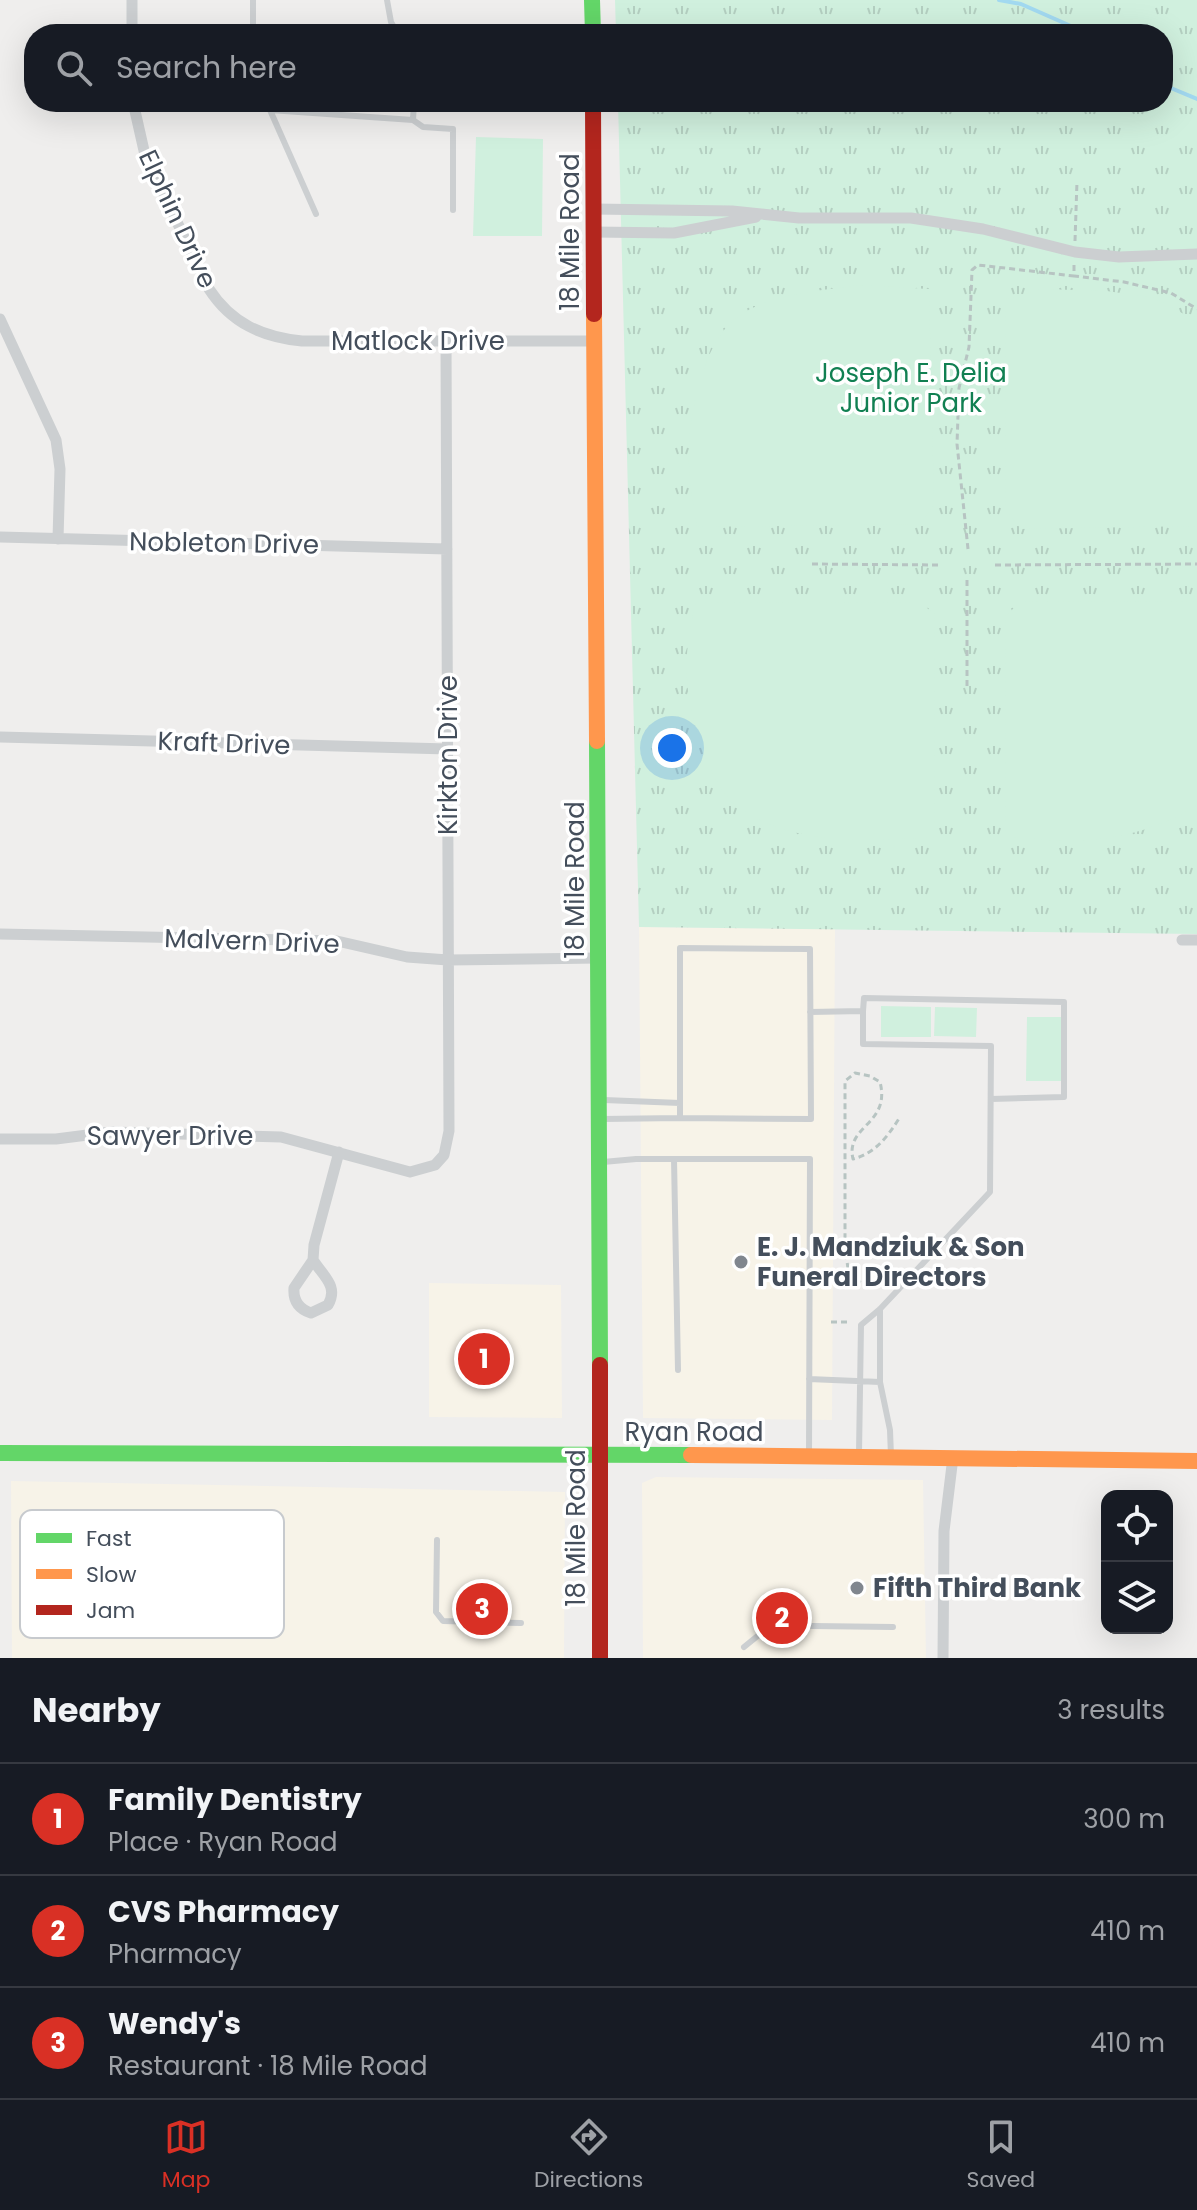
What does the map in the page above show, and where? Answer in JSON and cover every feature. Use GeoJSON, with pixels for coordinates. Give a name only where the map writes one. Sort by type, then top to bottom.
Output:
{"type":"FeatureCollection","features":[{"type":"Feature","properties":{"kind":"main road"},"geometry":{"type":"LineString","coordinates":[[592,0],[593,24]]}},
{"type":"Feature","properties":{"kind":"main road","name":"18 Mile Road"},"geometry":{"type":"LineString","coordinates":[[593,112],[600,1100],[600,1658]]}},
{"type":"Feature","properties":{"kind":"main road","name":"Ryan Road"},"geometry":{"type":"LineString","coordinates":[[0,1453],[859,1455],[1197,1461]]}},
{"type":"Feature","properties":{"kind":"street"},"geometry":{"type":"LineString","coordinates":[[132,0],[132,24]]}},
{"type":"Feature","properties":{"kind":"street","name":"Elphin Drive"},"geometry":{"type":"LineString","coordinates":[[135,112],[145,155],[209,289],[222,308],[243,324]]}},
{"type":"Feature","properties":{"kind":"street"},"geometry":{"type":"LineString","coordinates":[[594,209],[923,219],[983,229],[1075,252],[1119,257],[1197,254]]}},
{"type":"Feature","properties":{"kind":"street"},"geometry":{"type":"LineString","coordinates":[[594,232],[674,233],[763,216]]}},
{"type":"Feature","properties":{"kind":"street"},"geometry":{"type":"LineString","coordinates":[[0,319],[56,440],[60,469],[58,539]]}},
{"type":"Feature","properties":{"kind":"street","name":"Matlock Drive"},"geometry":{"type":"LineString","coordinates":[[243,324],[276,337],[302,341],[595,341]]}},
{"type":"Feature","properties":{"kind":"street","name":"Kirkton Drive"},"geometry":{"type":"LineString","coordinates":[[435,1165],[444,1155],[449,1131],[446,341]]}},
{"type":"Feature","properties":{"kind":"street","name":"Nobleton Drive"},"geometry":{"type":"LineString","coordinates":[[0,537],[447,549]]}},
{"type":"Feature","properties":{"kind":"street","name":"Kraft Drive"},"geometry":{"type":"LineString","coordinates":[[0,737],[448,749]]}},
{"type":"Feature","properties":{"kind":"street","name":"Malvern Drive"},"geometry":{"type":"LineString","coordinates":[[0,934],[337,941],[407,957],[448,960],[599,958]]}},
{"type":"Feature","properties":{"kind":"street"},"geometry":{"type":"LineString","coordinates":[[1182,940],[1197,940]]}},
{"type":"Feature","properties":{"kind":"street","name":"Sawyer Drive"},"geometry":{"type":"LineString","coordinates":[[0,1139],[56,1139],[111,1132],[267,1136],[295,1139],[410,1172],[435,1165]]}},
{"type":"Feature","properties":{"kind":"street"},"geometry":{"type":"LineString","coordinates":[[313,1260],[330,1282],[333,1294],[323,1310],[311,1313],[295,1302],[294,1288],[313,1260],[314,1245],[339,1152]]}},
{"type":"Feature","properties":{"kind":"street"},"geometry":{"type":"LineString","coordinates":[[943,1658],[944,1531],[953,1457]]}},
{"type":"Feature","properties":{"kind":"lane"},"geometry":{"type":"LineString","coordinates":[[253,0],[253,24]]}},
{"type":"Feature","properties":{"kind":"lane"},"geometry":{"type":"LineString","coordinates":[[387,0],[387,11],[393,24]]}},
{"type":"Feature","properties":{"kind":"lane"},"geometry":{"type":"LineString","coordinates":[[271,112],[316,214]]}},
{"type":"Feature","properties":{"kind":"lane"},"geometry":{"type":"LineString","coordinates":[[299,112],[413,120],[423,127],[453,129],[453,210]]}},
{"type":"Feature","properties":{"kind":"lane"},"geometry":{"type":"LineString","coordinates":[[413,112],[413,120]]}},
{"type":"Feature","properties":{"kind":"lane"},"geometry":{"type":"LineString","coordinates":[[600,1119],[811,1119],[810,949],[680,948],[680,1118]]}},
{"type":"Feature","properties":{"kind":"lane"},"geometry":{"type":"LineString","coordinates":[[859,1455],[861,1325],[880,1309],[990,1192],[991,1046],[863,1044],[864,998],[1064,1002],[1064,1097],[991,1099]]}},
{"type":"Feature","properties":{"kind":"lane"},"geometry":{"type":"LineString","coordinates":[[810,1012],[863,1011]]}},
{"type":"Feature","properties":{"kind":"lane"},"geometry":{"type":"LineString","coordinates":[[600,1100],[680,1103]]}},
{"type":"Feature","properties":{"kind":"lane"},"geometry":{"type":"LineString","coordinates":[[674,1159],[678,1370]]}},
{"type":"Feature","properties":{"kind":"lane"},"geometry":{"type":"LineString","coordinates":[[600,1163],[674,1159],[810,1159],[809,1455]]}},
{"type":"Feature","properties":{"kind":"lane"},"geometry":{"type":"LineString","coordinates":[[880,1309],[880,1382],[890,1430],[891,1456]]}},
{"type":"Feature","properties":{"kind":"lane"},"geometry":{"type":"LineString","coordinates":[[809,1379],[880,1382]]}},
{"type":"Feature","properties":{"kind":"lane"},"geometry":{"type":"LineString","coordinates":[[437,1540],[436,1612],[443,1621],[521,1623]]}},
{"type":"Feature","properties":{"kind":"lane"},"geometry":{"type":"LineString","coordinates":[[812,1626],[893,1627]]}},
{"type":"Feature","properties":{"kind":"lane"},"geometry":{"type":"LineString","coordinates":[[744,1647],[760,1634],[804,1634]]}},
{"type":"Feature","properties":{"kind":"path"},"geometry":{"type":"LineString","coordinates":[[1074,276],[1077,181]]}},
{"type":"Feature","properties":{"kind":"path"},"geometry":{"type":"LineString","coordinates":[[968,549],[957,444],[959,388],[969,347],[972,270],[978,265],[1124,282],[1171,293],[1197,309]]}},
{"type":"Feature","properties":{"kind":"path"},"geometry":{"type":"LineString","coordinates":[[812,564],[940,565]]}},
{"type":"Feature","properties":{"kind":"path"},"geometry":{"type":"LineString","coordinates":[[995,565],[1197,564]]}},
{"type":"Feature","properties":{"kind":"path"},"geometry":{"type":"LineString","coordinates":[[967,580],[967,688]]}},
{"type":"Feature","properties":{"kind":"path"},"geometry":{"type":"LineString","coordinates":[[869,1288],[849,1275],[845,1248],[845,1081],[855,1073],[870,1076],[880,1082],[883,1096],[882,1107],[857,1136],[851,1149],[853,1159],[869,1155],[900,1117]]}},
{"type":"Feature","properties":{"kind":"path"},"geometry":{"type":"LineString","coordinates":[[831,1322],[855,1322]]}},
{"type":"Feature","properties":{"kind":"shaded area"},"geometry":{"type":"Polygon","coordinates":[[[639,927],[835,929],[832,1420],[643,1418],[639,927]]]}},
{"type":"Feature","properties":{"kind":"shaded area"},"geometry":{"type":"Polygon","coordinates":[[[429,1283],[561,1285],[562,1418],[429,1417],[429,1283]]]}},
{"type":"Feature","properties":{"kind":"shaded area"},"geometry":{"type":"Polygon","coordinates":[[[656,1477],[923,1480],[926,1658],[643,1658],[642,1483],[656,1477]]]}},
{"type":"Feature","properties":{"kind":"shaded area"},"geometry":{"type":"Polygon","coordinates":[[[11,1481],[565,1492],[564,1658],[12,1658],[11,1481]]]}},
{"type":"Feature","properties":{"kind":"green space","name":"Joseph E. Delia Junior Park"},"geometry":{"type":"Polygon","coordinates":[[[615,0],[1197,0],[1197,934],[639,927],[618,112],[1173,112],[1173,24],[616,24],[615,0]]]}},
{"type":"Feature","properties":{"kind":"green space"},"geometry":{"type":"Polygon","coordinates":[[[476,137],[543,139],[542,236],[473,236],[476,137]]]}},
{"type":"Feature","properties":{"kind":"green space"},"geometry":{"type":"Polygon","coordinates":[[[860,285],[929,289],[934,505],[920,524],[697,527],[689,472],[692,419],[700,380],[725,329],[749,310],[779,298],[860,285]]]}},
{"type":"Feature","properties":{"kind":"green space"},"geometry":{"type":"Polygon","coordinates":[[[1042,289],[1107,291],[1154,298],[1197,324],[1197,526],[1021,529],[1005,510],[1006,299],[1042,289]]]}},
{"type":"Feature","properties":{"kind":"green space"},"geometry":{"type":"Polygon","coordinates":[[[1022,601],[1197,602],[1197,805],[1150,828],[1099,839],[1063,841],[1006,837],[1005,616],[1022,601]]]}},
{"type":"Feature","properties":{"kind":"green space"},"geometry":{"type":"Polygon","coordinates":[[[919,602],[935,614],[934,837],[856,840],[804,834],[755,818],[734,804],[710,769],[692,713],[687,666],[689,635],[696,603],[919,602]]]}},
{"type":"Feature","properties":{"kind":"green space"},"geometry":{"type":"Polygon","coordinates":[[[881,1006],[931,1007],[931,1037],[881,1037],[881,1006]]]}},
{"type":"Feature","properties":{"kind":"green space"},"geometry":{"type":"Polygon","coordinates":[[[935,1007],[977,1008],[976,1037],[934,1036],[935,1007]]]}},
{"type":"Feature","properties":{"kind":"green space"},"geometry":{"type":"Polygon","coordinates":[[[1027,1017],[1064,1017],[1064,1081],[1026,1081],[1027,1017]]]}},
{"type":"Feature","properties":{"kind":"waterway"},"geometry":{"type":"LineString","coordinates":[[999,0],[1021,4],[1066,24]]}},
{"type":"Feature","properties":{"kind":"waterway"},"geometry":{"type":"LineString","coordinates":[[1173,89],[1197,99]]}},
{"type":"Feature","properties":{"kind":"traffic: fast"},"geometry":{"type":"LineString","coordinates":[[592,0],[593,24]]}},
{"type":"Feature","properties":{"kind":"traffic: fast"},"geometry":{"type":"LineString","coordinates":[[597,741],[600,1365]]}},
{"type":"Feature","properties":{"kind":"traffic: fast"},"geometry":{"type":"LineString","coordinates":[[0,1453],[691,1455]]}},
{"type":"Feature","properties":{"kind":"traffic: slow"},"geometry":{"type":"LineString","coordinates":[[594,314],[597,741]]}},
{"type":"Feature","properties":{"kind":"traffic: slow"},"geometry":{"type":"LineString","coordinates":[[691,1455],[1197,1461]]}},
{"type":"Feature","properties":{"kind":"traffic: jam"},"geometry":{"type":"LineString","coordinates":[[593,112],[594,314]]}},
{"type":"Feature","properties":{"kind":"traffic: jam"},"geometry":{"type":"LineString","coordinates":[[600,1365],[600,1658]]}},
{"type":"Feature","properties":{"kind":"place","name":"E. J. Mandziuk & Son Funeral Directors"},"geometry":{"type":"Point","coordinates":[741,1262]}},
{"type":"Feature","properties":{"kind":"place","name":"Family Dentistry"},"geometry":{"type":"Point","coordinates":[484,1359]}},
{"type":"Feature","properties":{"kind":"place","name":"Fifth Third Bank"},"geometry":{"type":"Point","coordinates":[857,1588]}},
{"type":"Feature","properties":{"kind":"place","name":"Wendy's"},"geometry":{"type":"Point","coordinates":[482,1609]}},
{"type":"Feature","properties":{"kind":"place","name":"CVS Pharmacy"},"geometry":{"type":"Point","coordinates":[782,1618]}}]}
